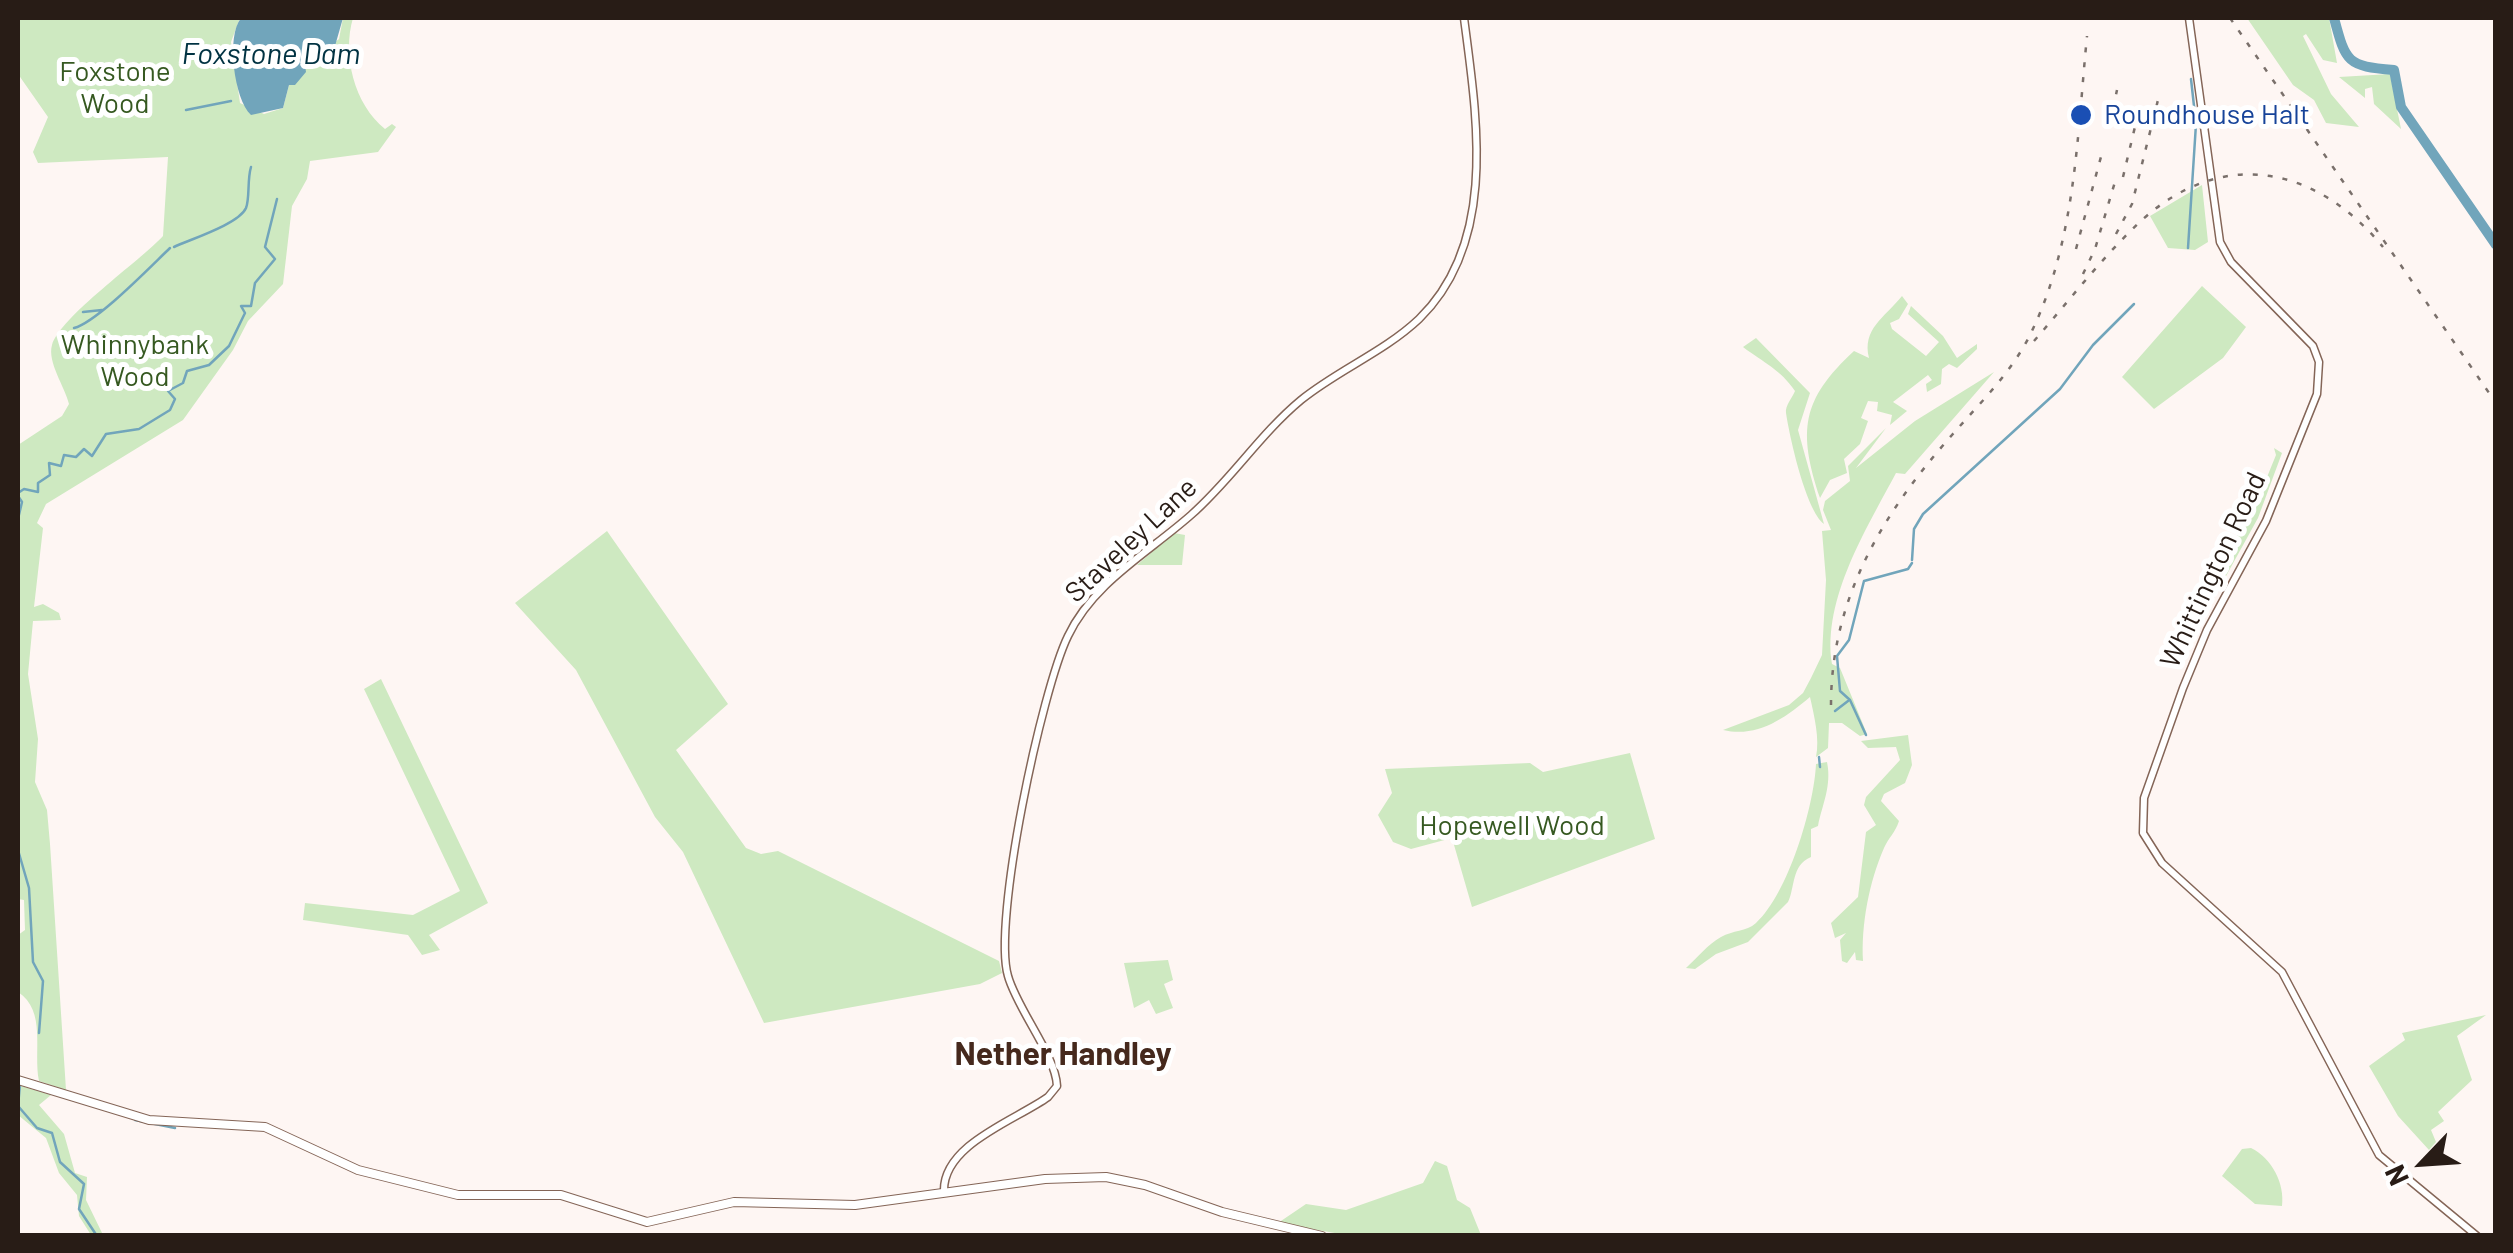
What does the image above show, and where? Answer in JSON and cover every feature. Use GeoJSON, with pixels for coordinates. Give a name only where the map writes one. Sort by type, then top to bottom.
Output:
{"type":"FeatureCollection","features":[{"type":"Feature","properties":{"kind":"main road"},"geometry":{"type":"LineString","coordinates":[[18,1080],[149,1120],[265,1128],[358,1170],[458,1195],[561,1195],[647,1222],[734,1202],[855,1205],[1066,1176],[1106,1177],[1145,1184],[1222,1212],[1322,1236]]}},
{"type":"Feature","properties":{"kind":"street","name":"Staveley Lane"},"geometry":{"type":"LineString","coordinates":[[944,1190],[948,1174],[968,1150],[1048,1097],[1057,1086],[1017,1001],[1003,943],[1018,839],[1052,678],[1067,637],[1085,605],[1208,499],[1290,409],[1320,384],[1390,342],[1446,289],[1462,259],[1472,218],[1476,158],[1464,18]]}},
{"type":"Feature","properties":{"kind":"street","name":"Whittington Road"},"geometry":{"type":"LineString","coordinates":[[2188,18],[2220,242],[2238,270],[2309,340],[2320,370],[2309,419],[2280,477],[2266,521],[2215,614],[2189,674],[2144,798],[2141,821],[2150,847],[2162,862],[2282,972],[2378,1155],[2477,1236]]}},
{"type":"Feature","properties":{"kind":"green space"},"geometry":{"type":"Polygon","coordinates":[[[18,18],[240,18],[231,42],[240,103],[264,114],[283,108],[289,85],[305,65],[339,39],[343,18],[353,18],[350,63],[358,93],[385,129],[392,124],[396,127],[378,152],[310,161],[307,179],[292,206],[283,284],[248,321],[233,350],[183,420],[46,504],[37,523],[43,528],[34,607],[43,604],[59,613],[61,620],[33,621],[28,674],[38,739],[35,782],[47,810],[66,1090],[39,1081],[36,1021],[27,1000],[18,992],[18,935],[25,930],[24,900],[18,899],[18,445],[62,416],[69,404],[52,359],[52,345],[58,333],[163,236],[168,157],[38,163],[33,152],[48,117],[18,74],[18,18]]]}},
{"type":"Feature","properties":{"kind":"green space"},"geometry":{"type":"Polygon","coordinates":[[[2247,18],[2329,18],[2337,63],[2323,60],[2306,34],[2303,36],[2331,94],[2359,127],[2326,123],[2314,100],[2293,85],[2247,18]]]}},
{"type":"Feature","properties":{"kind":"green space"},"geometry":{"type":"Polygon","coordinates":[[[2390,74],[2401,129],[2374,104],[2372,87],[2365,89],[2365,98],[2339,77],[2390,74]]]}},
{"type":"Feature","properties":{"kind":"green space"},"geometry":{"type":"Polygon","coordinates":[[[2202,185],[2208,242],[2195,250],[2168,248],[2150,216],[2202,185]]]}},
{"type":"Feature","properties":{"kind":"green space"},"geometry":{"type":"Polygon","coordinates":[[[2202,286],[2246,327],[2223,358],[2154,409],[2122,377],[2202,286]]]}},
{"type":"Feature","properties":{"kind":"green space"},"geometry":{"type":"Polygon","coordinates":[[[1902,296],[1908,304],[1899,319],[1890,323],[1892,329],[1926,356],[1939,342],[1908,314],[1911,306],[1943,336],[1957,358],[1977,344],[1977,349],[1957,368],[1949,364],[1942,369],[1941,384],[1927,392],[1926,384],[1932,380],[1928,375],[1893,402],[1907,411],[1890,425],[1892,415],[1877,411],[1878,402],[1868,401],[1861,418],[1868,421],[1860,444],[1844,459],[1847,473],[1830,480],[1820,498],[1807,435],[1814,401],[1854,351],[1869,358],[1872,331],[1902,296]]]}},
{"type":"Feature","properties":{"kind":"green space"},"geometry":{"type":"Polygon","coordinates":[[[1756,338],[1810,393],[1798,430],[1824,524],[1805,490],[1791,439],[1786,410],[1795,391],[1743,347],[1756,338]]]}},
{"type":"Feature","properties":{"kind":"green space"},"geometry":{"type":"Polygon","coordinates":[[[1994,372],[1905,474],[1896,473],[1860,540],[1840,590],[1831,639],[1832,664],[1840,668],[1867,734],[1860,736],[1842,723],[1829,723],[1828,748],[1816,757],[1817,735],[1810,697],[1770,725],[1747,731],[1723,730],[1789,705],[1803,693],[1822,655],[1826,580],[1822,531],[1831,530],[1823,510],[1825,501],[1850,481],[1848,466],[1886,428],[1856,468],[1915,421],[1994,372]]]}},
{"type":"Feature","properties":{"kind":"green space"},"geometry":{"type":"Polygon","coordinates":[[[2274,448],[2282,453],[2258,518],[2210,605],[2203,591],[2254,509],[2276,455],[2274,448]]]}},
{"type":"Feature","properties":{"kind":"green space"},"geometry":{"type":"Polygon","coordinates":[[[607,531],[728,704],[676,750],[746,848],[761,854],[778,851],[999,961],[1002,973],[980,984],[764,1023],[683,852],[655,817],[576,670],[515,603],[607,531]]]}},
{"type":"Feature","properties":{"kind":"green space"},"geometry":{"type":"Polygon","coordinates":[[[1174,533],[1185,535],[1182,565],[1137,565],[1174,533]]]}},
{"type":"Feature","properties":{"kind":"green space"},"geometry":{"type":"Polygon","coordinates":[[[381,679],[488,903],[429,935],[440,950],[422,955],[408,935],[303,920],[305,903],[413,915],[460,891],[364,689],[381,679]]]}},
{"type":"Feature","properties":{"kind":"green space"},"geometry":{"type":"Polygon","coordinates":[[[1908,735],[1912,765],[1905,783],[1884,794],[1881,801],[1899,821],[1884,848],[1870,889],[1863,961],[1856,960],[1855,952],[1847,963],[1842,961],[1840,940],[1846,933],[1835,938],[1831,923],[1858,897],[1866,832],[1876,825],[1864,805],[1866,797],[1900,760],[1896,747],[1868,748],[1861,741],[1908,735]]]}},
{"type":"Feature","properties":{"kind":"green space","name":"Hopewell Wood"},"geometry":{"type":"Polygon","coordinates":[[[1630,753],[1655,839],[1472,907],[1452,838],[1411,849],[1393,842],[1378,815],[1392,793],[1385,769],[1530,763],[1543,772],[1630,753]]]}},
{"type":"Feature","properties":{"kind":"green space"},"geometry":{"type":"Polygon","coordinates":[[[1827,762],[1826,795],[1818,826],[1811,829],[1811,857],[1797,871],[1788,902],[1748,942],[1716,954],[1695,969],[1686,968],[1716,940],[1752,926],[1768,910],[1797,849],[1816,764],[1827,762]]]}},
{"type":"Feature","properties":{"kind":"green space"},"geometry":{"type":"Polygon","coordinates":[[[1168,960],[1173,980],[1164,984],[1173,1008],[1156,1014],[1149,1000],[1134,1008],[1124,963],[1168,960]]]}},
{"type":"Feature","properties":{"kind":"green space"},"geometry":{"type":"Polygon","coordinates":[[[2486,1015],[2457,1036],[2472,1080],[2438,1112],[2444,1121],[2431,1130],[2436,1142],[2429,1150],[2398,1116],[2369,1066],[2405,1040],[2402,1033],[2486,1015]]]}},
{"type":"Feature","properties":{"kind":"green space"},"geometry":{"type":"Polygon","coordinates":[[[18,1085],[51,1095],[39,1105],[64,1134],[75,1173],[87,1177],[86,1200],[103,1235],[91,1235],[79,1216],[77,1195],[59,1173],[46,1138],[18,1115],[18,1085]]]}},
{"type":"Feature","properties":{"kind":"green space"},"geometry":{"type":"Polygon","coordinates":[[[2251,1148],[2276,1173],[2282,1206],[2255,1204],[2222,1176],[2242,1149],[2251,1148]]]}},
{"type":"Feature","properties":{"kind":"green space"},"geometry":{"type":"Polygon","coordinates":[[[1435,1161],[1447,1166],[1457,1200],[1470,1208],[1481,1235],[1346,1235],[1278,1223],[1306,1204],[1346,1210],[1423,1183],[1435,1161]]]}},
{"type":"Feature","properties":{"kind":"water","name":"Foxstone Dam"},"geometry":{"type":"Polygon","coordinates":[[[241,18],[343,18],[333,53],[305,65],[306,72],[295,85],[289,85],[283,108],[251,115],[240,96],[234,67],[234,38],[241,18]]]}},
{"type":"Feature","properties":{"kind":"waterway"},"geometry":{"type":"LineString","coordinates":[[2334,18],[2351,59],[2366,67],[2394,70],[2401,107],[2496,245]]}},
{"type":"Feature","properties":{"kind":"waterway"},"geometry":{"type":"LineString","coordinates":[[2188,248],[2196,124],[2191,79]]}},
{"type":"Feature","properties":{"kind":"waterway"},"geometry":{"type":"LineString","coordinates":[[186,110],[231,101]]}},
{"type":"Feature","properties":{"kind":"waterway"},"geometry":{"type":"LineString","coordinates":[[174,247],[242,214],[247,204],[251,167]]}},
{"type":"Feature","properties":{"kind":"waterway"},"geometry":{"type":"LineString","coordinates":[[18,493],[24,489],[38,492],[38,483],[50,475],[49,463],[61,466],[64,455],[76,457],[84,449],[92,456],[106,434],[139,429],[170,410],[175,399],[168,391],[183,383],[187,371],[209,365],[229,346],[245,313],[241,306],[251,306],[255,283],[275,259],[265,247],[277,199]]}},
{"type":"Feature","properties":{"kind":"waterway"},"geometry":{"type":"LineString","coordinates":[[74,328],[109,305],[170,248]]}},
{"type":"Feature","properties":{"kind":"waterway"},"geometry":{"type":"LineString","coordinates":[[1912,560],[1914,529],[1923,514],[2060,389],[2093,345],[2134,304]]}},
{"type":"Feature","properties":{"kind":"waterway"},"geometry":{"type":"LineString","coordinates":[[83,312],[102,310]]}},
{"type":"Feature","properties":{"kind":"waterway"},"geometry":{"type":"LineString","coordinates":[[18,496],[22,502],[18,519]]}},
{"type":"Feature","properties":{"kind":"waterway"},"geometry":{"type":"LineString","coordinates":[[1866,735],[1850,700],[1840,691],[1837,656],[1849,640],[1864,581],[1908,569],[1912,563]]}},
{"type":"Feature","properties":{"kind":"waterway"},"geometry":{"type":"LineString","coordinates":[[1835,711],[1848,701]]}},
{"type":"Feature","properties":{"kind":"waterway"},"geometry":{"type":"LineString","coordinates":[[1819,757],[1820,767]]}},
{"type":"Feature","properties":{"kind":"waterway"},"geometry":{"type":"LineString","coordinates":[[18,850],[29,888],[33,962],[43,981],[39,1033]]}},
{"type":"Feature","properties":{"kind":"waterway"},"geometry":{"type":"LineString","coordinates":[[20,1085],[18,1106],[37,1128],[52,1133],[60,1162],[84,1184],[79,1209],[97,1236]]}},
{"type":"Feature","properties":{"kind":"waterway"},"geometry":{"type":"LineString","coordinates":[[135,1120],[175,1128]]}},
{"type":"Feature","properties":{"kind":"railway"},"geometry":{"type":"LineString","coordinates":[[2230,18],[2496,403]]}},
{"type":"Feature","properties":{"kind":"railway"},"geometry":{"type":"LineString","coordinates":[[1831,705],[1840,629],[1851,593],[1883,526],[1927,465],[2015,361],[2046,298],[2072,187],[2087,36]]}},
{"type":"Feature","properties":{"kind":"railway"},"geometry":{"type":"LineString","coordinates":[[2113,109],[2117,90]]}},
{"type":"Feature","properties":{"kind":"railway"},"geometry":{"type":"LineString","coordinates":[[2116,234],[2132,204],[2159,96]]}},
{"type":"Feature","properties":{"kind":"railway"},"geometry":{"type":"LineString","coordinates":[[2123,177],[2139,110]]}},
{"type":"Feature","properties":{"kind":"railway"},"geometry":{"type":"LineString","coordinates":[[2076,249],[2102,153]]}},
{"type":"Feature","properties":{"kind":"railway"},"geometry":{"type":"LineString","coordinates":[[2083,274],[2095,249],[2117,175]]}},
{"type":"Feature","properties":{"kind":"railway"},"geometry":{"type":"LineString","coordinates":[[2034,341],[2142,220],[2173,197],[2205,182],[2237,175],[2268,176],[2299,184],[2329,199],[2383,247]]}},
{"type":"Feature","properties":{"kind":"place","name":"Roundhouse Halt"},"geometry":{"type":"Point","coordinates":[2081,115]}},
{"type":"Feature","properties":{"kind":"district","name":"Nether Handley"},"geometry":{"type":"Point","coordinates":[1063,1054]}},
{"type":"Feature","properties":{"kind":"park label","name":"Foxstone Wood"},"geometry":{"type":"Point","coordinates":[115,88]}},
{"type":"Feature","properties":{"kind":"park label","name":"Whinnybank Wood"},"geometry":{"type":"Point","coordinates":[135,361]}}]}
